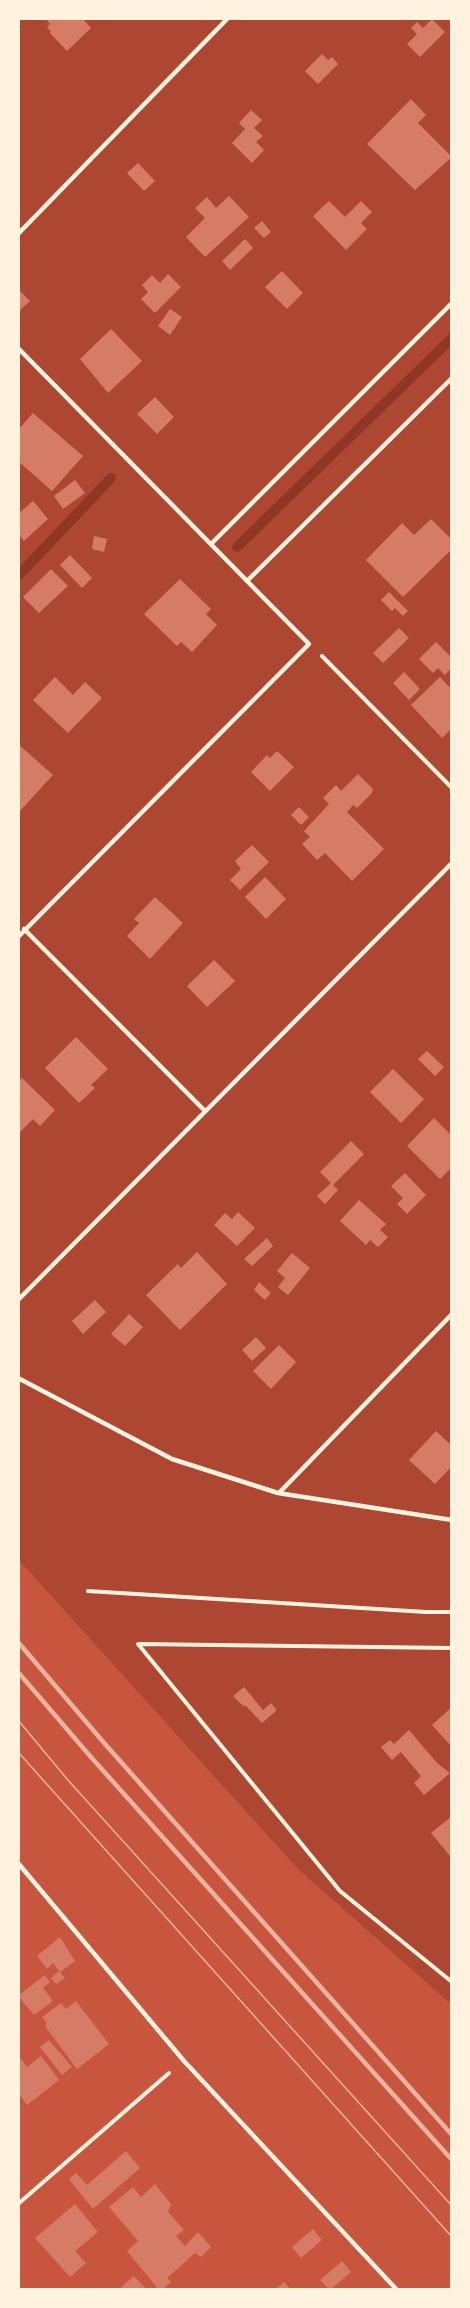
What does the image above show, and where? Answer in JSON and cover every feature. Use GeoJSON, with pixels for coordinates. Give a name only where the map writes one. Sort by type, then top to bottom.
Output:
{"type":"FeatureCollection","features":[{"type":"Feature","properties":{"kind":"lane"},"geometry":{"type":"LineString","coordinates":[[18,234],[228,18]]}},
{"type":"Feature","properties":{"kind":"lane"},"geometry":{"type":"LineString","coordinates":[[211,544],[452,303]]}},
{"type":"Feature","properties":{"kind":"lane"},"geometry":{"type":"LineString","coordinates":[[18,348],[309,644],[18,937]]}},
{"type":"Feature","properties":{"kind":"lane"},"geometry":{"type":"LineString","coordinates":[[248,580],[452,378]]}},
{"type":"Feature","properties":{"kind":"lane"},"geometry":{"type":"LineString","coordinates":[[18,1300],[452,863]]}},
{"type":"Feature","properties":{"kind":"lane"},"geometry":{"type":"LineString","coordinates":[[24,929],[206,1111]]}},
{"type":"Feature","properties":{"kind":"lane"},"geometry":{"type":"LineString","coordinates":[[278,1493],[452,1314]]}},
{"type":"Feature","properties":{"kind":"lane"},"geometry":{"type":"LineString","coordinates":[[18,1378],[172,1459],[278,1493],[452,1520]]}},
{"type":"Feature","properties":{"kind":"lane"},"geometry":{"type":"LineString","coordinates":[[18,1863],[184,2061],[397,2290]]}},
{"type":"Feature","properties":{"kind":"path"},"geometry":{"type":"LineString","coordinates":[[309,644],[452,788]]}},
{"type":"Feature","properties":{"kind":"path"},"geometry":{"type":"LineString","coordinates":[[88,1591],[452,1612]]}},
{"type":"Feature","properties":{"kind":"path"},"geometry":{"type":"LineString","coordinates":[[452,1648],[138,1644],[340,1891],[452,1982]]}},
{"type":"Feature","properties":{"kind":"path"},"geometry":{"type":"LineString","coordinates":[[18,2204],[184,2061]]}},
{"type":"Feature","properties":{"kind":"shaded area"},"geometry":{"type":"Polygon","coordinates":[[[18,18],[452,18],[452,2005],[298,1869],[18,1559],[18,18]]]}},
{"type":"Feature","properties":{"kind":"building"},"geometry":{"type":"Polygon","coordinates":[[[45,18],[82,18],[91,28],[67,51],[50,33],[47,27],[50,24],[45,18]]]}},
{"type":"Feature","properties":{"kind":"building"},"geometry":{"type":"Polygon","coordinates":[[[432,19],[445,32],[420,57],[407,44],[417,34],[411,28],[417,22],[423,28],[432,19]]]}},
{"type":"Feature","properties":{"kind":"building"},"geometry":{"type":"Polygon","coordinates":[[[322,54],[328,60],[332,57],[338,64],[318,84],[305,71],[322,54]]]}},
{"type":"Feature","properties":{"kind":"building"},"geometry":{"type":"Polygon","coordinates":[[[411,99],[426,115],[418,123],[452,157],[415,190],[367,144],[411,99]]]}},
{"type":"Feature","properties":{"kind":"building"},"geometry":{"type":"Polygon","coordinates":[[[251,110],[262,120],[254,128],[263,136],[256,142],[264,150],[252,163],[232,143],[245,129],[239,123],[251,110]]]}},
{"type":"Feature","properties":{"kind":"building"},"geometry":{"type":"Polygon","coordinates":[[[138,163],[155,181],[144,191],[127,173],[138,163]]]}},
{"type":"Feature","properties":{"kind":"building"},"geometry":{"type":"Polygon","coordinates":[[[229,196],[249,217],[205,257],[186,237],[205,218],[195,208],[207,197],[216,208],[229,196]]]}},
{"type":"Feature","properties":{"kind":"building"},"geometry":{"type":"Polygon","coordinates":[[[329,201],[345,217],[361,201],[372,212],[361,223],[367,229],[346,250],[313,216],[329,201]]]}},
{"type":"Feature","properties":{"kind":"building"},"geometry":{"type":"Polygon","coordinates":[[[262,221],[271,232],[264,238],[254,228],[262,221]]]}},
{"type":"Feature","properties":{"kind":"building"},"geometry":{"type":"Polygon","coordinates":[[[245,239],[253,248],[230,270],[222,261],[245,239]]]}},
{"type":"Feature","properties":{"kind":"building"},"geometry":{"type":"Polygon","coordinates":[[[282,271],[303,293],[287,309],[265,287],[282,271]]]}},
{"type":"Feature","properties":{"kind":"building"},"geometry":{"type":"Polygon","coordinates":[[[168,274],[181,287],[155,313],[141,299],[148,292],[142,285],[152,275],[160,283],[168,274]]]}},
{"type":"Feature","properties":{"kind":"building"},"geometry":{"type":"Polygon","coordinates":[[[18,289],[30,301],[18,312],[18,289]]]}},
{"type":"Feature","properties":{"kind":"building"},"geometry":{"type":"Polygon","coordinates":[[[170,309],[182,317],[170,335],[158,326],[170,309]]]}},
{"type":"Feature","properties":{"kind":"building"},"geometry":{"type":"Polygon","coordinates":[[[111,329],[142,361],[108,393],[80,359],[111,329]]]}},
{"type":"Feature","properties":{"kind":"building"},"geometry":{"type":"Polygon","coordinates":[[[155,397],[174,417],[157,434],[137,414],[155,397]]]}},
{"type":"Feature","properties":{"kind":"building"},"geometry":{"type":"Polygon","coordinates":[[[33,413],[83,456],[52,491],[18,461],[18,430],[33,413]]]}},
{"type":"Feature","properties":{"kind":"building"},"geometry":{"type":"Polygon","coordinates":[[[75,480],[85,493],[63,509],[54,496],[75,480]]]}},
{"type":"Feature","properties":{"kind":"building"},"geometry":{"type":"Polygon","coordinates":[[[33,501],[48,519],[24,541],[18,534],[18,514],[33,501]]]}},
{"type":"Feature","properties":{"kind":"building"},"geometry":{"type":"Polygon","coordinates":[[[431,519],[452,540],[452,549],[403,597],[366,560],[402,523],[414,535],[431,519]]]}},
{"type":"Feature","properties":{"kind":"building"},"geometry":{"type":"Polygon","coordinates":[[[94,536],[107,539],[104,552],[92,549],[94,536]]]}},
{"type":"Feature","properties":{"kind":"building"},"geometry":{"type":"Polygon","coordinates":[[[70,555],[92,578],[82,588],[60,565],[70,555]]]}},
{"type":"Feature","properties":{"kind":"building"},"geometry":{"type":"Polygon","coordinates":[[[51,569],[68,586],[39,613],[23,597],[51,569]]]}},
{"type":"Feature","properties":{"kind":"building"},"geometry":{"type":"Polygon","coordinates":[[[180,579],[211,609],[206,614],[217,625],[192,652],[181,642],[177,646],[144,614],[180,579]]]}},
{"type":"Feature","properties":{"kind":"building"},"geometry":{"type":"Polygon","coordinates":[[[389,592],[408,611],[403,616],[395,608],[392,611],[381,600],[389,592]]]}},
{"type":"Feature","properties":{"kind":"building"},"geometry":{"type":"Polygon","coordinates":[[[399,628],[409,638],[383,663],[373,653],[399,628]]]}},
{"type":"Feature","properties":{"kind":"building"},"geometry":{"type":"Polygon","coordinates":[[[436,642],[452,658],[452,667],[445,675],[438,668],[433,673],[419,659],[436,642]]]}},
{"type":"Feature","properties":{"kind":"building"},"geometry":{"type":"Polygon","coordinates":[[[404,672],[420,689],[409,700],[393,683],[404,672]]]}},
{"type":"Feature","properties":{"kind":"building"},"geometry":{"type":"Polygon","coordinates":[[[55,677],[73,695],[85,682],[102,698],[68,733],[33,700],[55,677]]]}},
{"type":"Feature","properties":{"kind":"building"},"geometry":{"type":"Polygon","coordinates":[[[440,677],[452,690],[452,728],[442,738],[411,705],[440,677]]]}},
{"type":"Feature","properties":{"kind":"building"},"geometry":{"type":"Polygon","coordinates":[[[18,744],[53,775],[18,813],[18,744]]]}},
{"type":"Feature","properties":{"kind":"building"},"geometry":{"type":"Polygon","coordinates":[[[277,751],[294,767],[270,791],[251,772],[267,755],[270,758],[277,751]]]}},
{"type":"Feature","properties":{"kind":"building"},"geometry":{"type":"Polygon","coordinates":[[[358,774],[373,789],[372,793],[357,808],[353,805],[347,812],[384,849],[352,881],[325,853],[317,860],[302,844],[310,837],[304,831],[329,804],[323,798],[336,785],[341,791],[358,774]]]}},
{"type":"Feature","properties":{"kind":"building"},"geometry":{"type":"Polygon","coordinates":[[[299,807],[309,817],[301,825],[291,815],[299,807]]]}},
{"type":"Feature","properties":{"kind":"building"},"geometry":{"type":"Polygon","coordinates":[[[252,845],[269,862],[240,890],[230,880],[241,869],[235,861],[252,845]]]}},
{"type":"Feature","properties":{"kind":"building"},"geometry":{"type":"Polygon","coordinates":[[[265,877],[286,899],[266,919],[245,897],[265,877]]]}},
{"type":"Feature","properties":{"kind":"building"},"geometry":{"type":"Polygon","coordinates":[[[155,897],[183,923],[150,959],[127,936],[139,923],[134,919],[155,897]]]}},
{"type":"Feature","properties":{"kind":"building"},"geometry":{"type":"Polygon","coordinates":[[[214,960],[235,981],[207,1007],[187,986],[214,960]]]}},
{"type":"Feature","properties":{"kind":"building"},"geometry":{"type":"Polygon","coordinates":[[[76,1037],[108,1069],[91,1085],[95,1088],[79,1103],[45,1068],[76,1037]]]}},
{"type":"Feature","properties":{"kind":"building"},"geometry":{"type":"Polygon","coordinates":[[[427,1051],[444,1067],[435,1076],[418,1059],[427,1051]]]}},
{"type":"Feature","properties":{"kind":"building"},"geometry":{"type":"Polygon","coordinates":[[[393,1069],[424,1099],[401,1123],[370,1092],[393,1069]]]}},
{"type":"Feature","properties":{"kind":"building"},"geometry":{"type":"Polygon","coordinates":[[[22,1078],[55,1110],[40,1126],[33,1119],[18,1134],[18,1082],[22,1078]]]}},
{"type":"Feature","properties":{"kind":"building"},"geometry":{"type":"Polygon","coordinates":[[[434,1118],[452,1136],[452,1167],[440,1179],[407,1146],[434,1118]]]}},
{"type":"Feature","properties":{"kind":"building"},"geometry":{"type":"Polygon","coordinates":[[[351,1141],[364,1154],[333,1185],[338,1190],[325,1204],[317,1196],[331,1183],[320,1172],[351,1141]]]}},
{"type":"Feature","properties":{"kind":"building"},"geometry":{"type":"Polygon","coordinates":[[[405,1173],[426,1195],[407,1214],[397,1204],[403,1198],[391,1186],[405,1173]]]}},
{"type":"Feature","properties":{"kind":"building"},"geometry":{"type":"Polygon","coordinates":[[[359,1200],[386,1224],[380,1230],[388,1237],[378,1247],[370,1240],[366,1245],[340,1221],[359,1200]]]}},
{"type":"Feature","properties":{"kind":"building"},"geometry":{"type":"Polygon","coordinates":[[[238,1212],[255,1228],[237,1246],[214,1225],[225,1213],[232,1219],[238,1212]]]}},
{"type":"Feature","properties":{"kind":"building"},"geometry":{"type":"Polygon","coordinates":[[[267,1238],[273,1246],[252,1266],[244,1259],[267,1238]]]}},
{"type":"Feature","properties":{"kind":"building"},"geometry":{"type":"Polygon","coordinates":[[[197,1252],[227,1284],[180,1330],[146,1295],[178,1264],[181,1268],[197,1252]]]}},
{"type":"Feature","properties":{"kind":"building"},"geometry":{"type":"Polygon","coordinates":[[[292,1253],[310,1268],[288,1295],[278,1287],[285,1278],[277,1271],[292,1253]]]}},
{"type":"Feature","properties":{"kind":"building"},"geometry":{"type":"Polygon","coordinates":[[[259,1282],[271,1293],[265,1300],[254,1290],[259,1282]]]}},
{"type":"Feature","properties":{"kind":"building"},"geometry":{"type":"Polygon","coordinates":[[[95,1300],[106,1312],[83,1334],[72,1321],[95,1300]]]}},
{"type":"Feature","properties":{"kind":"building"},"geometry":{"type":"Polygon","coordinates":[[[129,1314],[143,1327],[125,1346],[111,1334],[129,1314]]]}},
{"type":"Feature","properties":{"kind":"building"},"geometry":{"type":"Polygon","coordinates":[[[256,1337],[266,1348],[252,1361],[242,1350],[256,1337]]]}},
{"type":"Feature","properties":{"kind":"building"},"geometry":{"type":"Polygon","coordinates":[[[279,1345],[296,1362],[271,1389],[253,1371],[279,1345]]]}},
{"type":"Feature","properties":{"kind":"building"},"geometry":{"type":"Polygon","coordinates":[[[436,1431],[452,1446],[452,1466],[435,1484],[409,1460],[436,1431]]]}},
{"type":"Feature","properties":{"kind":"building"},"geometry":{"type":"Polygon","coordinates":[[[244,1687],[263,1710],[271,1703],[277,1710],[262,1723],[233,1696],[244,1687]]]}},
{"type":"Feature","properties":{"kind":"building"},"geometry":{"type":"Polygon","coordinates":[[[452,1707],[452,1747],[432,1725],[452,1707]]]}},
{"type":"Feature","properties":{"kind":"building"},"geometry":{"type":"Polygon","coordinates":[[[409,1730],[437,1763],[450,1773],[424,1795],[414,1783],[421,1776],[401,1752],[392,1760],[381,1747],[390,1740],[394,1744],[409,1730]]]}},
{"type":"Feature","properties":{"kind":"building"},"geometry":{"type":"Polygon","coordinates":[[[452,1816],[452,1855],[450,1856],[431,1833],[452,1816]]]}},
{"type":"Feature","properties":{"kind":"building"},"geometry":{"type":"Polygon","coordinates":[[[60,1937],[75,1961],[60,1972],[65,1978],[56,1984],[51,1978],[59,1971],[53,1963],[47,1969],[37,1956],[60,1937]]]}},
{"type":"Feature","properties":{"kind":"building"},"geometry":{"type":"Polygon","coordinates":[[[45,1975],[50,1982],[43,1988],[53,2001],[34,2015],[18,1996],[45,1975]]]}},
{"type":"Feature","properties":{"kind":"building"},"geometry":{"type":"Polygon","coordinates":[[[76,2001],[109,2044],[77,2069],[45,2026],[47,2024],[42,2017],[61,2003],[66,2009],[76,2001]]]}},
{"type":"Feature","properties":{"kind":"building"},"geometry":{"type":"Polygon","coordinates":[[[49,2040],[72,2067],[62,2075],[40,2047],[49,2040]]]}},
{"type":"Feature","properties":{"kind":"building"},"geometry":{"type":"Polygon","coordinates":[[[18,2055],[27,2067],[41,2056],[59,2080],[27,2105],[18,2093],[18,2055]]]}},
{"type":"Feature","properties":{"kind":"building"},"geometry":{"type":"Polygon","coordinates":[[[126,2151],[140,2168],[93,2209],[69,2179],[76,2173],[87,2185],[126,2151]]]}},
{"type":"Feature","properties":{"kind":"building"},"geometry":{"type":"Polygon","coordinates":[[[155,2184],[171,2204],[168,2212],[184,2230],[176,2236],[185,2246],[198,2232],[211,2247],[201,2257],[195,2253],[167,2278],[171,2282],[162,2290],[159,2290],[127,2251],[138,2241],[109,2207],[133,2187],[141,2197],[155,2184]]]}},
{"type":"Feature","properties":{"kind":"building"},"geometry":{"type":"Polygon","coordinates":[[[75,2204],[98,2232],[75,2251],[86,2263],[70,2277],[35,2238],[75,2204]]]}},
{"type":"Feature","properties":{"kind":"building"},"geometry":{"type":"Polygon","coordinates":[[[313,2229],[322,2240],[301,2258],[292,2247],[313,2229]]]}},
{"type":"Feature","properties":{"kind":"building"},"geometry":{"type":"Polygon","coordinates":[[[342,2261],[351,2272],[330,2290],[320,2280],[342,2261]]]}},
{"type":"Feature","properties":{"kind":"building"},"geometry":{"type":"Polygon","coordinates":[[[134,2276],[147,2290],[124,2290],[121,2287],[134,2276]]]}},
{"type":"Feature","properties":{"kind":"building"},"geometry":{"type":"Polygon","coordinates":[[[284,2282],[291,2290],[275,2290],[284,2282]]]}},
{"type":"Feature","properties":{"kind":"waterway"},"geometry":{"type":"LineString","coordinates":[[237,547],[452,338]]}},
{"type":"Feature","properties":{"kind":"waterway"},"geometry":{"type":"LineString","coordinates":[[18,576],[111,478]]}},
{"type":"Feature","properties":{"kind":"tram line"},"geometry":{"type":"LineString","coordinates":[[18,1720],[67,1779],[452,2206]]}},
{"type":"Feature","properties":{"kind":"tram line"},"geometry":{"type":"LineString","coordinates":[[18,1752],[452,2237]]}},
{"type":"Feature","properties":{"kind":"railway"},"geometry":{"type":"LineString","coordinates":[[18,1642],[105,1744],[452,2135]]}},
{"type":"Feature","properties":{"kind":"railway"},"geometry":{"type":"LineString","coordinates":[[18,1672],[90,1756],[452,2160]]}}]}
